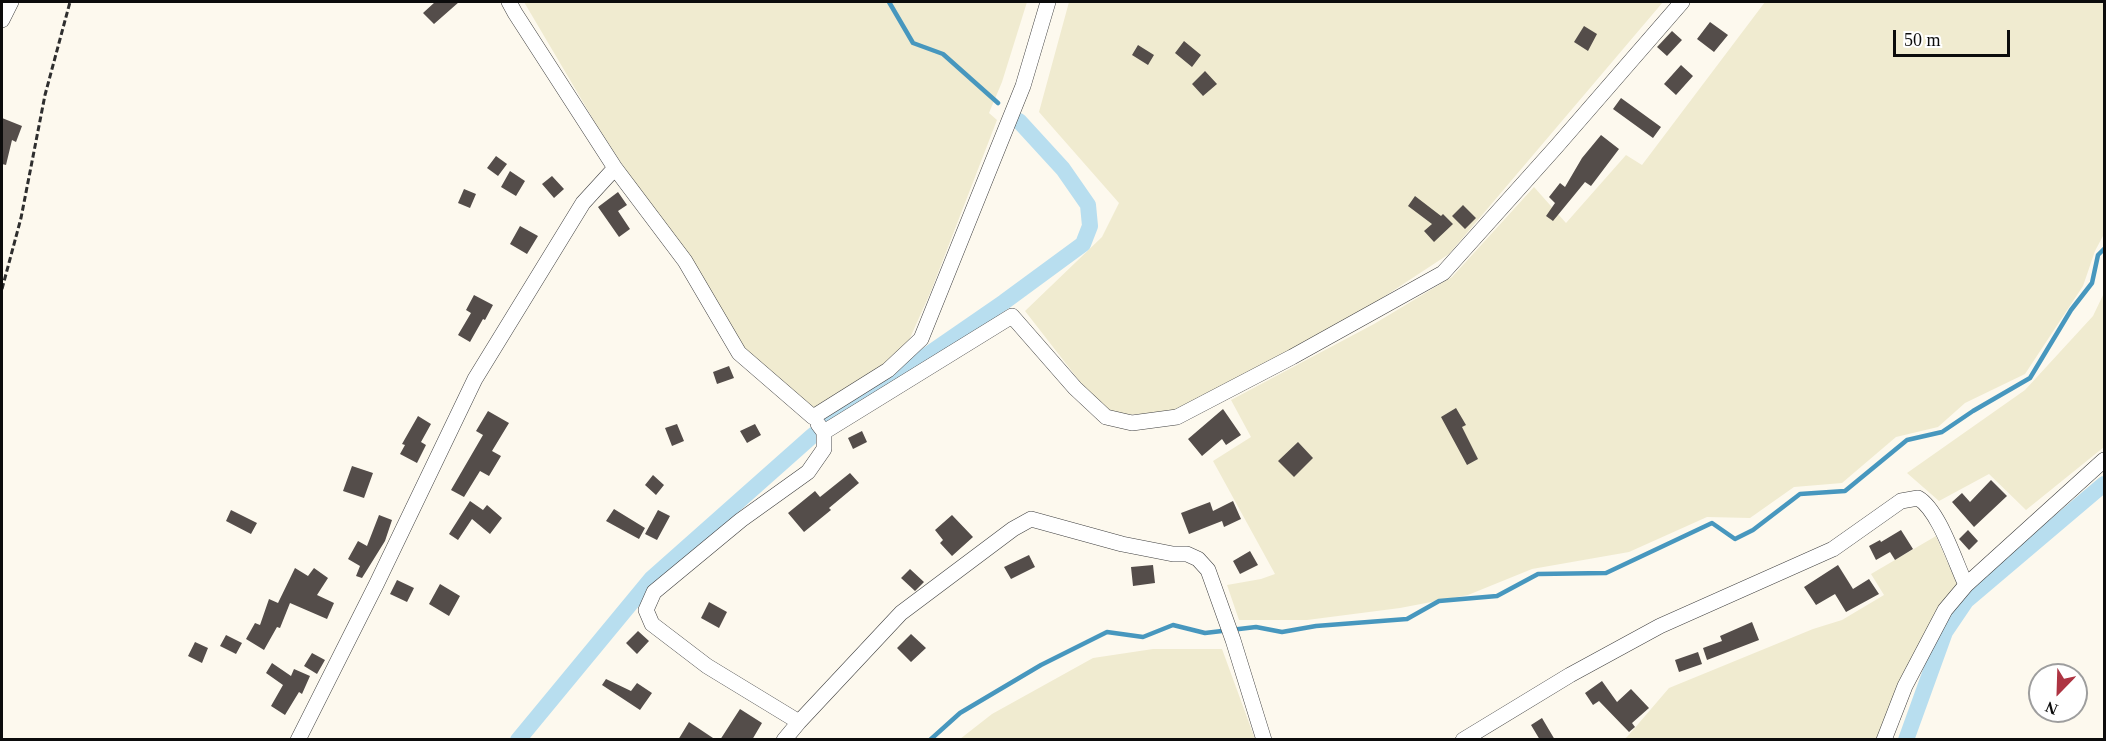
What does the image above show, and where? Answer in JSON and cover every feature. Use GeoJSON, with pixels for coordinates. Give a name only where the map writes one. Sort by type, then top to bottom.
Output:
{"type":"FeatureCollection","features":[{"type":"Feature","properties":{"kind":"street"},"geometry":{"type":"LineString","coordinates":[[2,20],[11,2]]}},
{"type":"Feature","properties":{"kind":"street"},"geometry":{"type":"LineString","coordinates":[[509,2],[615,168],[685,261],[739,353],[813,417],[824,432],[824,450],[808,472],[741,520],[654,592],[646,610],[652,624],[707,666],[799,722]]}},
{"type":"Feature","properties":{"kind":"street"},"geometry":{"type":"LineString","coordinates":[[813,417],[888,370],[921,339],[1023,86],[1048,2]]}},
{"type":"Feature","properties":{"kind":"street"},"geometry":{"type":"LineString","coordinates":[[824,432],[1012,316],[1075,388],[1106,417],[1132,423],[1177,417],[1292,357],[1443,273],[1682,2]]}},
{"type":"Feature","properties":{"kind":"street"},"geometry":{"type":"LineString","coordinates":[[298,740],[377,584],[475,379],[583,203],[615,168]]}},
{"type":"Feature","properties":{"kind":"street"},"geometry":{"type":"LineString","coordinates":[[1884,740],[1905,686],[1945,610],[1966,585],[2104,460]]}},
{"type":"Feature","properties":{"kind":"street"},"geometry":{"type":"LineString","coordinates":[[1463,740],[1570,675],[1660,627],[1833,549],[1901,501],[1918,498],[1925,502],[1944,532],[1954,562],[1966,585]]}},
{"type":"Feature","properties":{"kind":"street"},"geometry":{"type":"LineString","coordinates":[[784,740],[901,613],[1012,529],[1031,519],[1122,544],[1173,554],[1187,554],[1198,559],[1208,570],[1233,640],[1264,740]]}},
{"type":"Feature","properties":{"kind":"path"},"geometry":{"type":"LineString","coordinates":[[2,289],[21,218],[45,95],[70,2]]}},
{"type":"Feature","properties":{"kind":"shaded area"},"geometry":{"type":"Polygon","coordinates":[[[524,2],[1027,2],[1002,82],[989,113],[997,120],[931,291],[906,347],[871,375],[813,410],[742,348],[596,124],[524,2]]]}},
{"type":"Feature","properties":{"kind":"shaded area"},"geometry":{"type":"Polygon","coordinates":[[[1069,2],[1663,2],[1449,254],[1324,336],[1173,413],[1106,415],[1025,311],[1102,237],[1119,203],[1039,112],[1069,2]]]}},
{"type":"Feature","properties":{"kind":"shaded area"},"geometry":{"type":"Polygon","coordinates":[[[1765,2],[2104,2],[2104,234],[2095,251],[2083,286],[2025,374],[1965,403],[1938,427],[1896,437],[1842,483],[1794,487],[1750,518],[1707,517],[1629,552],[1532,569],[1468,595],[1400,608],[1307,620],[1239,620],[1227,585],[1275,574],[1213,461],[1251,437],[1231,400],[1374,324],[1452,277],[1534,187],[1566,223],[1626,155],[1642,165],[1765,2]]]}},
{"type":"Feature","properties":{"kind":"shaded area"},"geometry":{"type":"Polygon","coordinates":[[[2104,293],[2104,447],[2026,510],[1989,474],[1939,501],[1907,473],[2025,390],[2093,316],[2104,293]]]}},
{"type":"Feature","properties":{"kind":"shaded area"},"geometry":{"type":"Polygon","coordinates":[[[1936,536],[1957,584],[1879,739],[1622,740],[1669,688],[1813,629],[1842,620],[1884,595],[1871,574],[1936,536]]]}},
{"type":"Feature","properties":{"kind":"shaded area"},"geometry":{"type":"Polygon","coordinates":[[[1153,649],[1222,649],[1255,739],[960,739],[992,714],[1093,658],[1153,649]]]}},
{"type":"Feature","properties":{"kind":"building"},"geometry":{"type":"Polygon","coordinates":[[[435,2],[459,2],[434,24],[423,13],[435,2]]]}},
{"type":"Feature","properties":{"kind":"building"},"geometry":{"type":"Polygon","coordinates":[[[1710,22],[1728,35],[1714,52],[1697,39],[1710,22]]]}},
{"type":"Feature","properties":{"kind":"building"},"geometry":{"type":"Polygon","coordinates":[[[1584,26],[1597,34],[1588,51],[1574,42],[1584,26]]]}},
{"type":"Feature","properties":{"kind":"building"},"geometry":{"type":"Polygon","coordinates":[[[1672,31],[1682,40],[1667,56],[1657,47],[1672,31]]]}},
{"type":"Feature","properties":{"kind":"building"},"geometry":{"type":"Polygon","coordinates":[[[1184,41],[1201,55],[1192,67],[1175,53],[1184,41]]]}},
{"type":"Feature","properties":{"kind":"building"},"geometry":{"type":"Polygon","coordinates":[[[1138,45],[1154,55],[1148,65],[1132,55],[1138,45]]]}},
{"type":"Feature","properties":{"kind":"building"},"geometry":{"type":"Polygon","coordinates":[[[1681,65],[1693,76],[1676,95],[1664,84],[1681,65]]]}},
{"type":"Feature","properties":{"kind":"building"},"geometry":{"type":"Polygon","coordinates":[[[1205,71],[1217,84],[1203,96],[1192,84],[1205,71]]]}},
{"type":"Feature","properties":{"kind":"building"},"geometry":{"type":"Polygon","coordinates":[[[1621,98],[1661,127],[1653,138],[1613,109],[1621,98]]]}},
{"type":"Feature","properties":{"kind":"building"},"geometry":{"type":"Polygon","coordinates":[[[2,118],[22,126],[16,142],[12,140],[6,165],[2,164],[2,118]]]}},
{"type":"Feature","properties":{"kind":"building"},"geometry":{"type":"Polygon","coordinates":[[[1601,135],[1619,149],[1591,186],[1585,182],[1553,221],[1546,216],[1555,203],[1549,197],[1560,183],[1565,187],[1582,158],[1601,135]]]}},
{"type":"Feature","properties":{"kind":"building"},"geometry":{"type":"Polygon","coordinates":[[[496,156],[507,164],[498,176],[487,168],[496,156]]]}},
{"type":"Feature","properties":{"kind":"building"},"geometry":{"type":"Polygon","coordinates":[[[510,171],[525,181],[516,196],[501,187],[510,171]]]}},
{"type":"Feature","properties":{"kind":"building"},"geometry":{"type":"Polygon","coordinates":[[[552,176],[564,189],[554,198],[542,184],[552,176]]]}},
{"type":"Feature","properties":{"kind":"building"},"geometry":{"type":"Polygon","coordinates":[[[464,189],[476,194],[470,208],[458,203],[464,189]]]}},
{"type":"Feature","properties":{"kind":"building"},"geometry":{"type":"Polygon","coordinates":[[[618,192],[627,205],[618,211],[630,229],[619,237],[598,207],[618,192]]]}},
{"type":"Feature","properties":{"kind":"building"},"geometry":{"type":"Polygon","coordinates":[[[1415,196],[1441,216],[1443,214],[1453,224],[1434,242],[1424,231],[1432,224],[1408,206],[1415,196]]]}},
{"type":"Feature","properties":{"kind":"building"},"geometry":{"type":"Polygon","coordinates":[[[1463,205],[1476,218],[1465,229],[1452,216],[1463,205]]]}},
{"type":"Feature","properties":{"kind":"building"},"geometry":{"type":"Polygon","coordinates":[[[520,226],[538,236],[527,254],[510,244],[520,226]]]}},
{"type":"Feature","properties":{"kind":"building"},"geometry":{"type":"Polygon","coordinates":[[[474,295],[493,305],[470,342],[458,335],[471,313],[466,310],[474,295]]]}},
{"type":"Feature","properties":{"kind":"building"},"geometry":{"type":"Polygon","coordinates":[[[729,366],[734,378],[717,384],[713,372],[729,366]]]}},
{"type":"Feature","properties":{"kind":"building"},"geometry":{"type":"Polygon","coordinates":[[[1456,408],[1466,425],[1462,427],[1478,459],[1467,465],[1441,417],[1456,408]]]}},
{"type":"Feature","properties":{"kind":"building"},"geometry":{"type":"Polygon","coordinates":[[[1223,409],[1241,435],[1226,445],[1222,439],[1202,456],[1188,439],[1223,409]]]}},
{"type":"Feature","properties":{"kind":"building"},"geometry":{"type":"Polygon","coordinates":[[[488,411],[509,423],[492,451],[501,456],[489,476],[480,471],[464,497],[451,490],[483,435],[476,431],[488,411]]]}},
{"type":"Feature","properties":{"kind":"building"},"geometry":{"type":"Polygon","coordinates":[[[418,416],[431,424],[421,442],[426,445],[417,463],[400,454],[405,445],[402,444],[418,416]]]}},
{"type":"Feature","properties":{"kind":"building"},"geometry":{"type":"Polygon","coordinates":[[[677,424],[684,441],[672,446],[665,428],[677,424]]]}},
{"type":"Feature","properties":{"kind":"building"},"geometry":{"type":"Polygon","coordinates":[[[755,424],[761,435],[747,443],[740,431],[755,424]]]}},
{"type":"Feature","properties":{"kind":"building"},"geometry":{"type":"Polygon","coordinates":[[[862,431],[867,442],[853,449],[848,438],[862,431]]]}},
{"type":"Feature","properties":{"kind":"building"},"geometry":{"type":"Polygon","coordinates":[[[1298,442],[1313,458],[1294,477],[1278,461],[1298,442]]]}},
{"type":"Feature","properties":{"kind":"building"},"geometry":{"type":"Polygon","coordinates":[[[352,466],[373,473],[364,498],[343,491],[352,466]]]}},
{"type":"Feature","properties":{"kind":"building"},"geometry":{"type":"Polygon","coordinates":[[[850,473],[859,483],[804,532],[788,513],[815,491],[820,497],[850,473]]]}},
{"type":"Feature","properties":{"kind":"building"},"geometry":{"type":"Polygon","coordinates":[[[653,475],[664,485],[656,495],[645,485],[653,475]]]}},
{"type":"Feature","properties":{"kind":"building"},"geometry":{"type":"Polygon","coordinates":[[[1991,480],[2007,496],[1974,527],[1952,502],[1962,493],[1970,502],[1991,480]]]}},
{"type":"Feature","properties":{"kind":"building"},"geometry":{"type":"Polygon","coordinates":[[[470,501],[483,510],[487,505],[502,518],[490,534],[472,519],[458,540],[449,534],[470,501]]]}},
{"type":"Feature","properties":{"kind":"building"},"geometry":{"type":"Polygon","coordinates":[[[1233,501],[1241,519],[1224,527],[1222,521],[1189,534],[1181,513],[1210,502],[1213,511],[1233,501]]]}},
{"type":"Feature","properties":{"kind":"building"},"geometry":{"type":"Polygon","coordinates":[[[614,509],[645,528],[639,539],[606,521],[614,509]]]}},
{"type":"Feature","properties":{"kind":"building"},"geometry":{"type":"Polygon","coordinates":[[[231,510],[257,523],[251,534],[226,521],[231,510]]]}},
{"type":"Feature","properties":{"kind":"building"},"geometry":{"type":"Polygon","coordinates":[[[658,510],[670,516],[657,540],[645,534],[658,510]]]}},
{"type":"Feature","properties":{"kind":"building"},"geometry":{"type":"Polygon","coordinates":[[[379,515],[392,520],[385,541],[362,578],[356,576],[360,566],[348,559],[358,541],[367,546],[379,515]]]}},
{"type":"Feature","properties":{"kind":"building"},"geometry":{"type":"Polygon","coordinates":[[[952,515],[973,537],[952,556],[940,543],[943,540],[935,530],[952,515]]]}},
{"type":"Feature","properties":{"kind":"building"},"geometry":{"type":"Polygon","coordinates":[[[1901,530],[1913,549],[1895,560],[1890,552],[1876,560],[1869,546],[1901,530]]]}},
{"type":"Feature","properties":{"kind":"building"},"geometry":{"type":"Polygon","coordinates":[[[1968,530],[1978,541],[1969,550],[1959,539],[1968,530]]]}},
{"type":"Feature","properties":{"kind":"building"},"geometry":{"type":"Polygon","coordinates":[[[1250,551],[1258,565],[1240,574],[1233,561],[1250,551]]]}},
{"type":"Feature","properties":{"kind":"building"},"geometry":{"type":"Polygon","coordinates":[[[1029,555],[1035,567],[1011,579],[1004,567],[1029,555]]]}},
{"type":"Feature","properties":{"kind":"building"},"geometry":{"type":"Polygon","coordinates":[[[1153,565],[1155,583],[1133,586],[1131,567],[1153,565]]]}},
{"type":"Feature","properties":{"kind":"building"},"geometry":{"type":"Polygon","coordinates":[[[1838,565],[1853,589],[1869,579],[1879,594],[1846,612],[1835,594],[1816,605],[1804,587],[1838,565]]]}},
{"type":"Feature","properties":{"kind":"building"},"geometry":{"type":"Polygon","coordinates":[[[295,568],[308,576],[314,568],[328,578],[317,595],[334,603],[327,619],[290,603],[280,628],[277,627],[264,650],[246,639],[255,623],[260,625],[269,599],[278,603],[295,568]]]}},
{"type":"Feature","properties":{"kind":"building"},"geometry":{"type":"Polygon","coordinates":[[[910,569],[924,582],[915,591],[901,578],[910,569]]]}},
{"type":"Feature","properties":{"kind":"building"},"geometry":{"type":"Polygon","coordinates":[[[397,580],[414,588],[407,602],[390,594],[397,580]]]}},
{"type":"Feature","properties":{"kind":"building"},"geometry":{"type":"Polygon","coordinates":[[[440,584],[460,596],[449,616],[429,604],[440,584]]]}},
{"type":"Feature","properties":{"kind":"building"},"geometry":{"type":"Polygon","coordinates":[[[709,602],[727,612],[719,628],[701,618],[709,602]]]}},
{"type":"Feature","properties":{"kind":"building"},"geometry":{"type":"Polygon","coordinates":[[[1752,622],[1759,640],[1707,660],[1703,648],[1722,641],[1720,636],[1752,622]]]}},
{"type":"Feature","properties":{"kind":"building"},"geometry":{"type":"Polygon","coordinates":[[[638,631],[649,641],[637,654],[626,643],[638,631]]]}},
{"type":"Feature","properties":{"kind":"building"},"geometry":{"type":"Polygon","coordinates":[[[911,634],[926,648],[911,662],[897,648],[911,634]]]}},
{"type":"Feature","properties":{"kind":"building"},"geometry":{"type":"Polygon","coordinates":[[[226,635],[242,643],[236,654],[220,646],[226,635]]]}},
{"type":"Feature","properties":{"kind":"building"},"geometry":{"type":"Polygon","coordinates":[[[195,642],[208,648],[202,663],[188,656],[195,642]]]}},
{"type":"Feature","properties":{"kind":"building"},"geometry":{"type":"Polygon","coordinates":[[[1698,652],[1702,664],[1679,672],[1675,660],[1698,652]]]}},
{"type":"Feature","properties":{"kind":"building"},"geometry":{"type":"Polygon","coordinates":[[[312,653],[325,660],[317,674],[304,666],[312,653]]]}},
{"type":"Feature","properties":{"kind":"building"},"geometry":{"type":"Polygon","coordinates":[[[272,663],[291,676],[294,669],[310,676],[302,694],[299,692],[285,715],[271,706],[283,685],[266,673],[272,663]]]}},
{"type":"Feature","properties":{"kind":"building"},"geometry":{"type":"Polygon","coordinates":[[[606,679],[631,691],[637,683],[652,693],[640,710],[602,685],[606,679]]]}},
{"type":"Feature","properties":{"kind":"building"},"geometry":{"type":"Polygon","coordinates":[[[1602,681],[1617,702],[1631,689],[1649,708],[1632,723],[1635,727],[1629,732],[1599,701],[1593,705],[1585,693],[1602,681]]]}},
{"type":"Feature","properties":{"kind":"building"},"geometry":{"type":"Polygon","coordinates":[[[740,709],[762,723],[752,740],[720,740],[740,709]]]}},
{"type":"Feature","properties":{"kind":"building"},"geometry":{"type":"Polygon","coordinates":[[[1542,718],[1555,740],[1540,740],[1531,725],[1542,718]]]}},
{"type":"Feature","properties":{"kind":"building"},"geometry":{"type":"Polygon","coordinates":[[[689,722],[716,740],[678,740],[689,722]]]}},
{"type":"Feature","properties":{"kind":"waterway"},"geometry":{"type":"LineString","coordinates":[[889,2],[913,43],[943,54],[998,103]]}},
{"type":"Feature","properties":{"kind":"waterway"},"geometry":{"type":"LineString","coordinates":[[518,740],[651,579],[811,437],[1083,244],[1090,226],[1088,205],[1063,169],[1019,121]]}},
{"type":"Feature","properties":{"kind":"waterway"},"geometry":{"type":"LineString","coordinates":[[930,740],[960,713],[1041,665],[1107,632],[1143,637],[1173,625],[1205,633],[1256,627],[1282,632],[1316,626],[1407,619],[1439,601],[1497,596],[1538,574],[1606,573],[1712,523],[1735,539],[1753,530],[1800,494],[1845,491],[1907,440],[1942,432],[2030,378],[2071,310],[2092,283],[2098,255],[2104,249]]}},
{"type":"Feature","properties":{"kind":"waterway"},"geometry":{"type":"LineString","coordinates":[[1906,740],[1945,632],[1966,601],[2104,484]]}}]}
